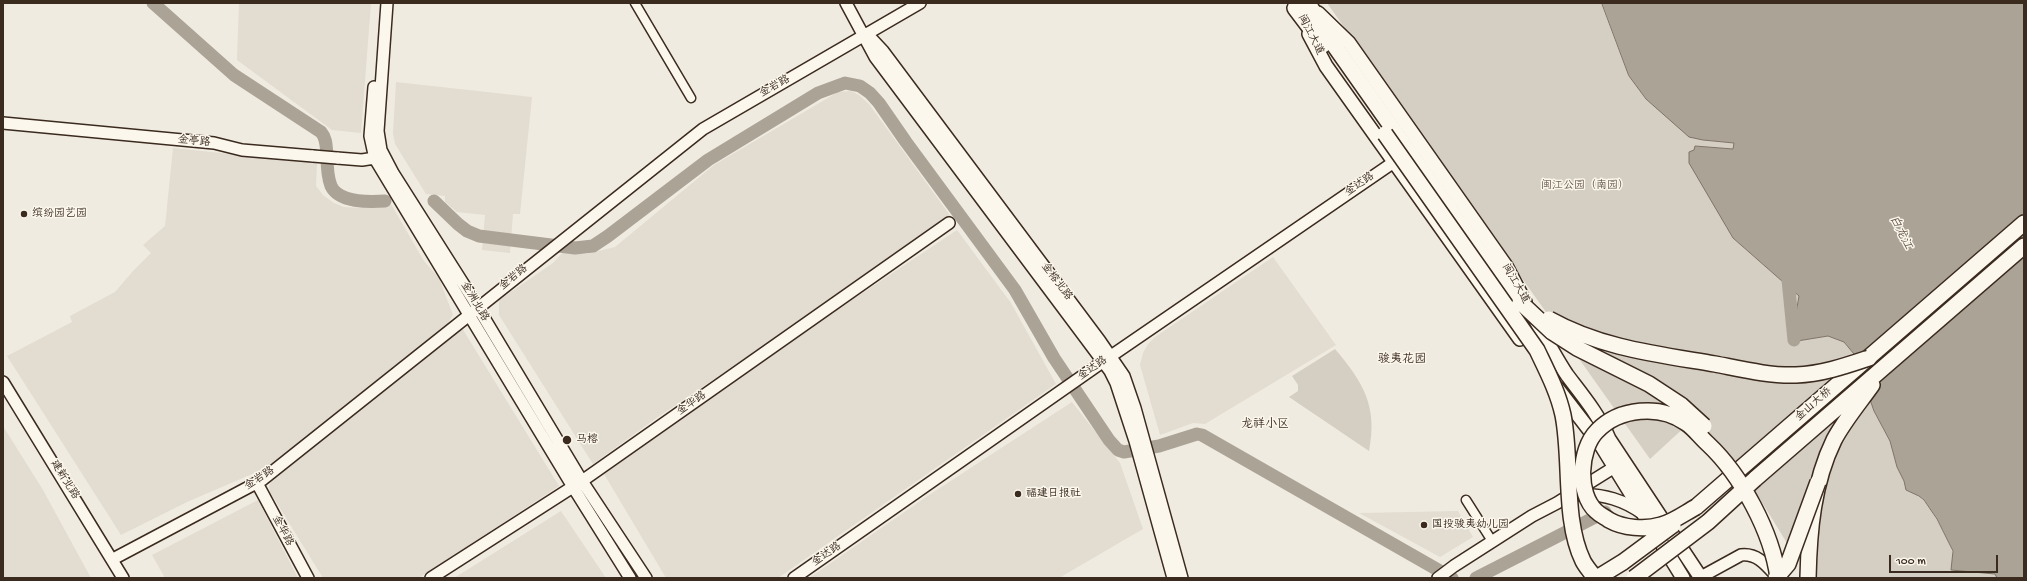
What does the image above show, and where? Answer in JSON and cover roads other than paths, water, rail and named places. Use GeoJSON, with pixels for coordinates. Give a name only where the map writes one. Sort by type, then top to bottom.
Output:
{"type":"FeatureCollection","features":[{"type":"Feature","properties":{"kind":"highway"},"geometry":{"type":"LineString","coordinates":[[1301,4],[1537,350],[1551,378],[1563,414],[1568,451],[1570,497],[1574,531],[1583,560],[1596,578]]}},
{"type":"Feature","properties":{"kind":"highway"},"geometry":{"type":"LineString","coordinates":[[1389,131],[1494,272],[1520,302],[1552,332],[1577,348],[1649,384],[1681,405],[1724,446],[1750,480],[1772,522],[1787,567],[1788,578]]}},
{"type":"Feature","properties":{"kind":"highway","name":"金山大桥"},"geometry":{"type":"LineString","coordinates":[[1596,578],[1623,562],[1696,507],[2024,223]]}},
{"type":"Feature","properties":{"kind":"highway","name":"金山大桥"},"geometry":{"type":"LineString","coordinates":[[1634,578],[1708,522],[1822,420],[1882,370],[2024,246]]}},
{"type":"Feature","properties":{"kind":"highway"},"geometry":{"type":"LineString","coordinates":[[1520,302],[1569,330],[1592,339],[1620,347],[1762,373],[1794,375],[1828,372],[1869,358]]}},
{"type":"Feature","properties":{"kind":"highway"},"geometry":{"type":"LineString","coordinates":[[1777,578],[1788,564],[1834,440],[1882,370]]}},
{"type":"Feature","properties":{"kind":"highway"},"geometry":{"type":"LineString","coordinates":[[1696,507],[1662,525],[1640,528],[1616,524],[1595,511],[1584,492],[1582,471],[1586,449],[1596,431],[1615,417],[1637,411],[1662,412],[1685,422],[1716,451],[1742,486],[1762,525],[1777,578]]}},
{"type":"Feature","properties":{"kind":"highway"},"geometry":{"type":"LineString","coordinates":[[1808,578],[1811,526],[1818,482]]}},
{"type":"Feature","properties":{"kind":"main road","name":"闽江大道"},"geometry":{"type":"LineString","coordinates":[[1301,4],[1326,66],[1501,313],[1598,440],[1620,464],[1700,578]]}},
{"type":"Feature","properties":{"kind":"main road","name":"闽江大道"},"geometry":{"type":"LineString","coordinates":[[1301,4],[1349,43],[1506,266],[1567,375],[1594,410],[1645,516],[1684,578]]}},
{"type":"Feature","properties":{"kind":"street","name":"金洲北路"},"geometry":{"type":"LineString","coordinates":[[380,3],[370,136],[379,157],[578,484],[630,578]]}},
{"type":"Feature","properties":{"kind":"street","name":"金洲北路"},"geometry":{"type":"LineString","coordinates":[[379,157],[378,131],[387,3]]}},
{"type":"Feature","properties":{"kind":"street"},"geometry":{"type":"LineString","coordinates":[[635,3],[691,98]]}},
{"type":"Feature","properties":{"kind":"street","name":"金榕北路"},"geometry":{"type":"LineString","coordinates":[[846,3],[866,35],[883,51],[1108,359],[1139,440],[1182,578]]}},
{"type":"Feature","properties":{"kind":"street","name":"金岩路"},"geometry":{"type":"LineString","coordinates":[[113,559],[257,483],[703,128],[920,3]]}},
{"type":"Feature","properties":{"kind":"street","name":"金亭路"},"geometry":{"type":"LineString","coordinates":[[3,123],[214,143],[242,150],[362,160],[379,157]]}},
{"type":"Feature","properties":{"kind":"street","name":"金达路"},"geometry":{"type":"LineString","coordinates":[[794,578],[1077,380],[1394,162]]}},
{"type":"Feature","properties":{"kind":"street","name":"金华路"},"geometry":{"type":"LineString","coordinates":[[431,578],[578,484],[949,223]]}},
{"type":"Feature","properties":{"kind":"street","name":"建新北路"},"geometry":{"type":"LineString","coordinates":[[3,382],[113,559],[123,578]]}},
{"type":"Feature","properties":{"kind":"street"},"geometry":{"type":"LineString","coordinates":[[1438,578],[1492,541],[1620,464]]}},
{"type":"Feature","properties":{"kind":"street","name":"金榕北路"},"geometry":{"type":"LineString","coordinates":[[1146,465],[1173,578]]}},
{"type":"Feature","properties":{"kind":"street","name":"金华路"},"geometry":{"type":"LineString","coordinates":[[257,483],[308,578]]}},
{"type":"Feature","properties":{"kind":"street","name":"金洲北路"},"geometry":{"type":"LineString","coordinates":[[578,484],[646,578]]}},
{"type":"Feature","properties":{"kind":"street"},"geometry":{"type":"LineString","coordinates":[[1557,503],[1579,496],[1595,495],[1628,505],[1645,516]]}},
{"type":"Feature","properties":{"kind":"street"},"geometry":{"type":"LineString","coordinates":[[1466,500],[1492,541]]}},
{"type":"Feature","properties":{"kind":"street"},"geometry":{"type":"LineString","coordinates":[[1700,578],[1741,555],[1749,554],[1757,556],[1777,578]]}},
{"type":"Feature","properties":{"kind":"water","name":"白龙江"},"geometry":{"type":"Polygon","coordinates":[[[1602,3],[2024,3],[2024,578],[1997,578],[1995,574],[1951,570],[1953,551],[1937,519],[1924,500],[1906,490],[1904,481],[1897,467],[1890,441],[1874,411],[1854,354],[1844,342],[1828,336],[1797,341],[1792,336],[1799,296],[1733,238],[1689,163],[1689,152],[1694,150],[1695,146],[1733,149],[1734,143],[1689,137],[1646,99],[1629,76],[1602,3]]]}},
{"type":"Feature","properties":{"kind":"waterway"},"geometry":{"type":"LineString","coordinates":[[153,3],[234,75],[321,132],[326,143],[329,178],[331,186],[335,192],[341,196],[355,200],[385,201]]}},
{"type":"Feature","properties":{"kind":"waterway"},"geometry":{"type":"LineString","coordinates":[[434,201],[458,224],[467,231],[479,236],[575,248],[593,246],[708,160],[818,93],[845,83],[860,86],[870,93],[879,103],[1015,290],[1054,358],[1109,440],[1118,450],[1124,452],[1159,446],[1197,434],[1202,435],[1452,578]]}},
{"type":"Feature","properties":{"kind":"waterway"},"geometry":{"type":"LineString","coordinates":[[1787,270],[1794,340]]}},
{"type":"Feature","properties":{"kind":"waterway"},"geometry":{"type":"LineString","coordinates":[[1476,578],[1605,512]]}},
{"type":"Feature","properties":{"kind":"place","name":"缤纷园艺园"},"geometry":{"type":"Point","coordinates":[24,214]}},
{"type":"Feature","properties":{"kind":"place","name":"马榕"},"geometry":{"type":"Point","coordinates":[567,440]}},
{"type":"Feature","properties":{"kind":"place","name":"福建日报社"},"geometry":{"type":"Point","coordinates":[1018,494]}},
{"type":"Feature","properties":{"kind":"place","name":"国投骏夷幼儿园"},"geometry":{"type":"Point","coordinates":[1424,525]}},
{"type":"Feature","properties":{"kind":"district","name":"骏夷花园"},"geometry":{"type":"Point","coordinates":[1402,360]}},
{"type":"Feature","properties":{"kind":"district","name":"龙祥小区"},"geometry":{"type":"Point","coordinates":[1265,425]}},
{"type":"Feature","properties":{"kind":"park label","name":"闽江公园（南园）"},"geometry":{"type":"Point","coordinates":[1585,186]}}]}
